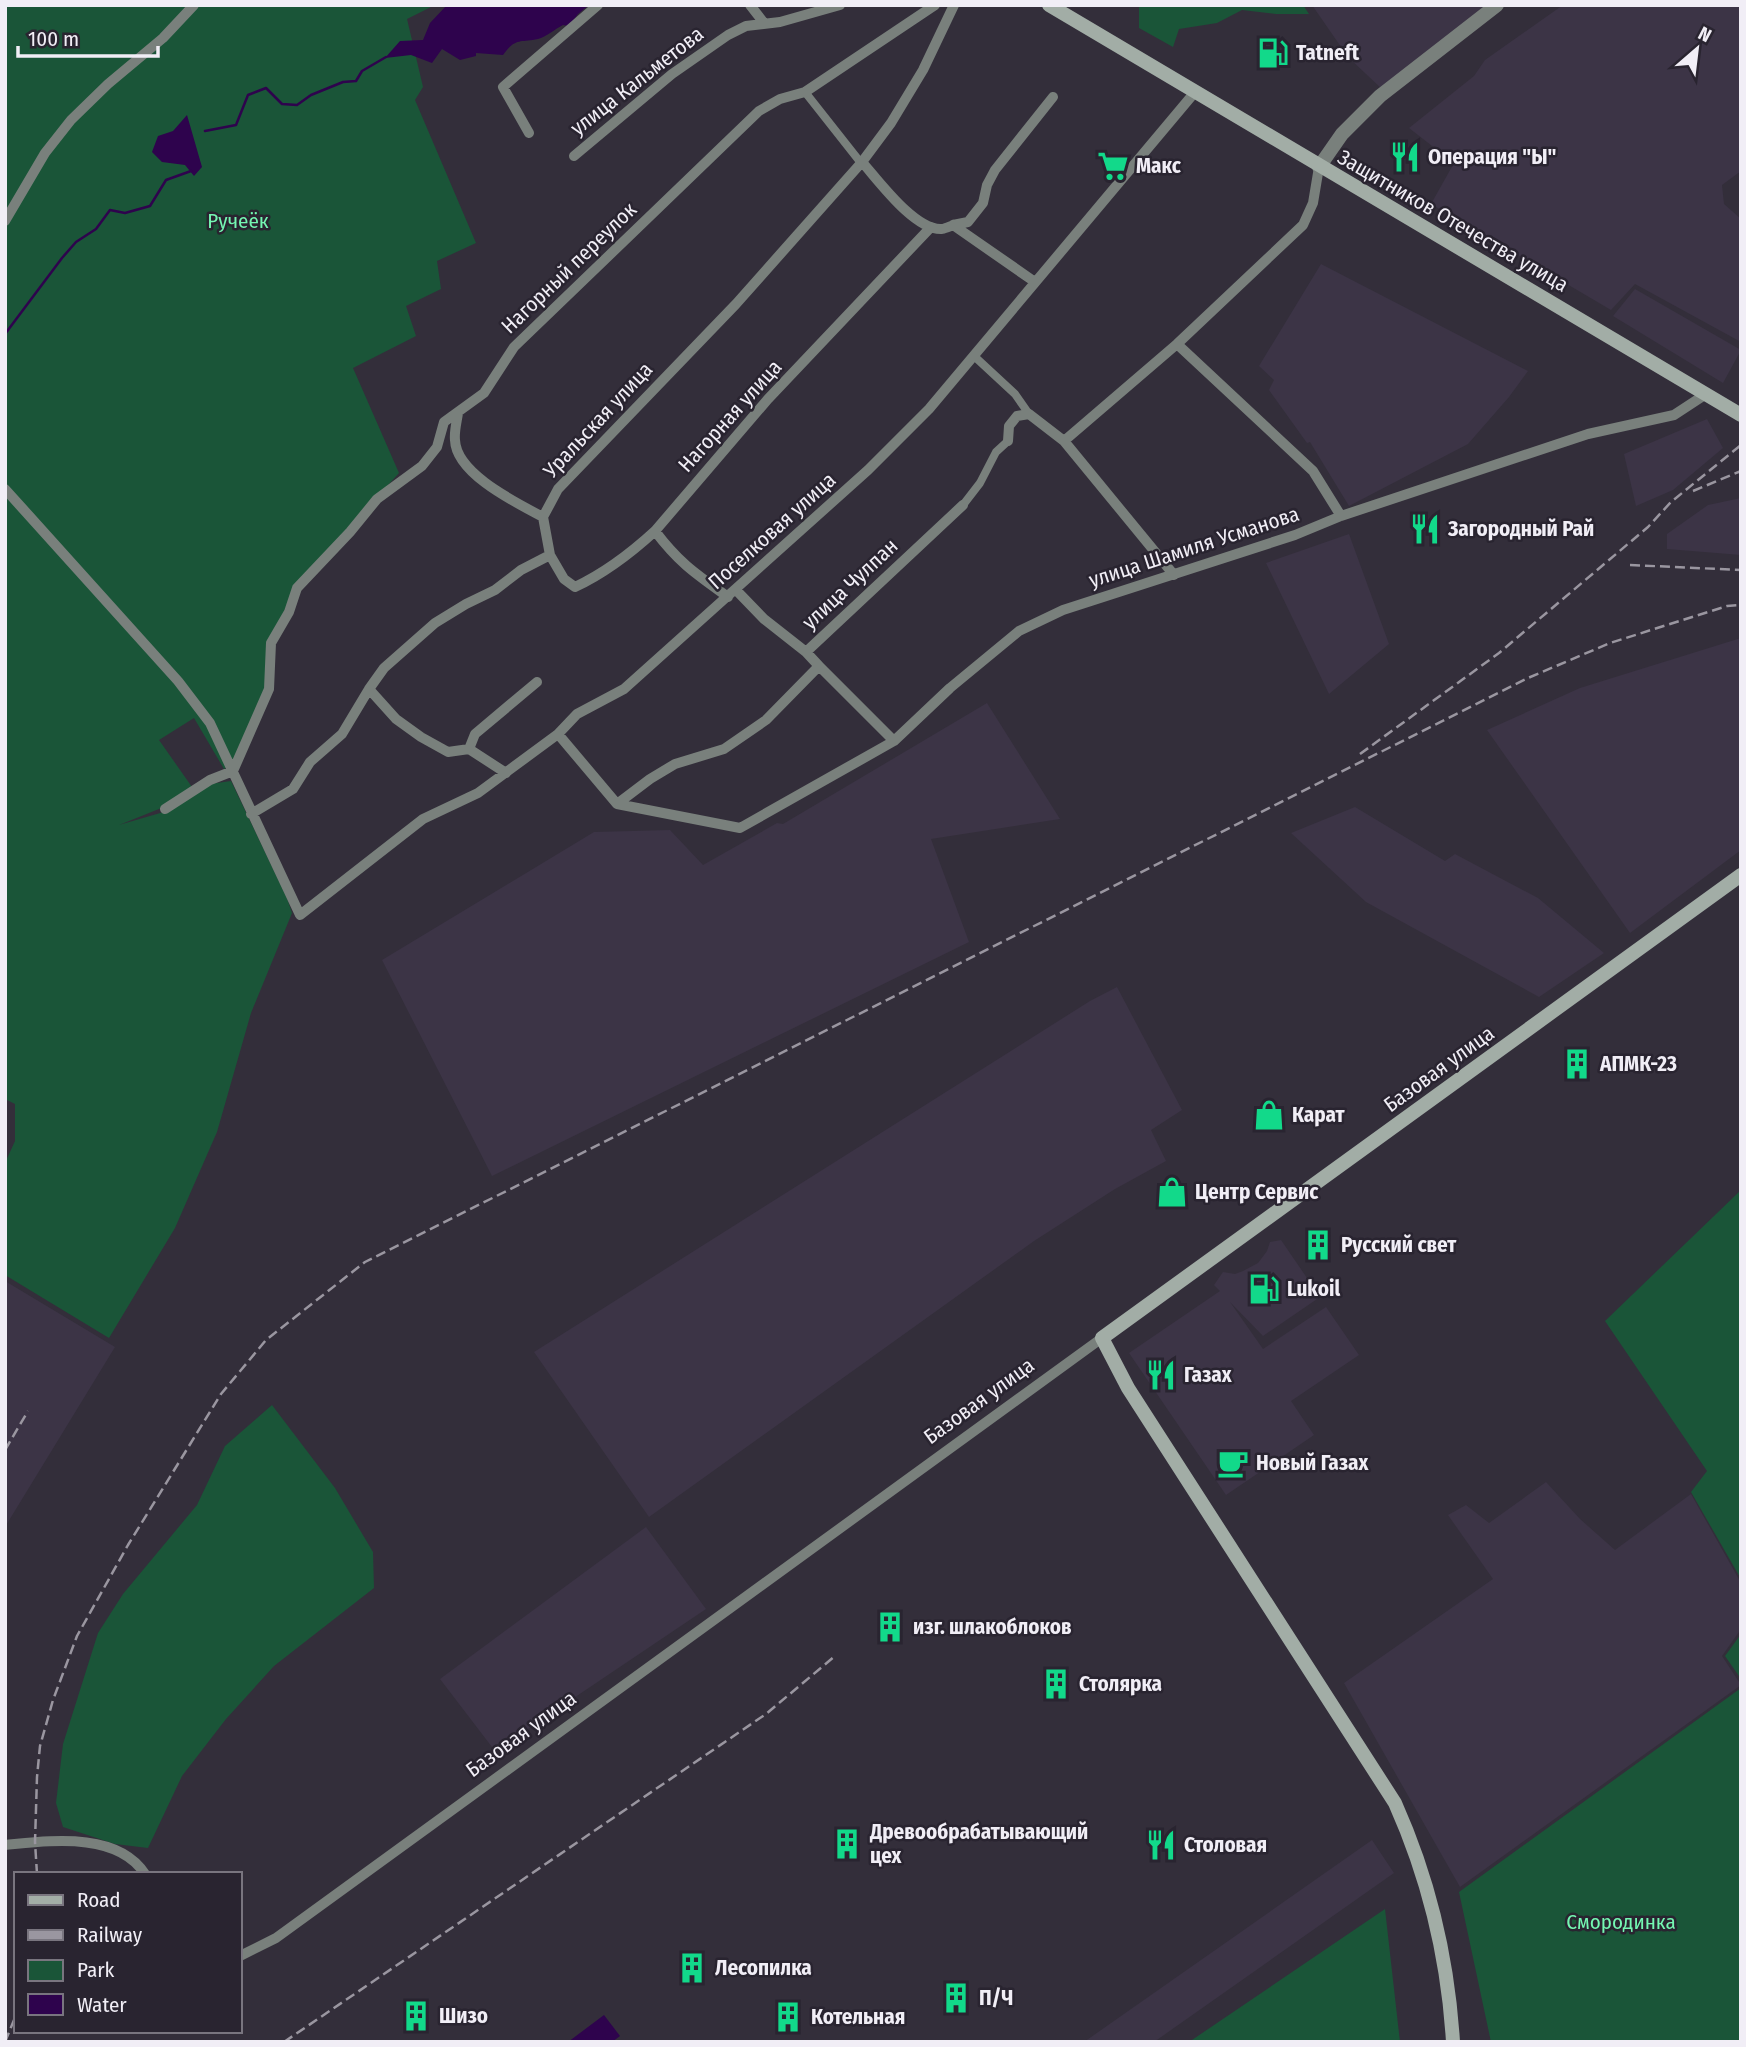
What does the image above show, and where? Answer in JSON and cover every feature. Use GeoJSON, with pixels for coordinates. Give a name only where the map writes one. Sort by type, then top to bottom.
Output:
{"type":"FeatureCollection","features":[{"type":"Feature","properties":{"kind":"main road","name":"Защитников Отечества улица"},"geometry":{"type":"LineString","coordinates":[[1049,5],[1741,415]]}},
{"type":"Feature","properties":{"kind":"main road","name":"Базовая улица"},"geometry":{"type":"LineString","coordinates":[[1102,1338],[1741,875]]}},
{"type":"Feature","properties":{"kind":"main road"},"geometry":{"type":"LineString","coordinates":[[1102,1338],[1128,1388],[1395,1803],[1410,1837],[1439,1931],[1450,1999],[1452,2042]]}},
{"type":"Feature","properties":{"kind":"street"},"geometry":{"type":"LineString","coordinates":[[5,221],[46,153],[71,120],[107,84],[163,38],[194,5]]}},
{"type":"Feature","properties":{"kind":"street"},"geometry":{"type":"LineString","coordinates":[[529,133],[503,87],[598,5]]}},
{"type":"Feature","properties":{"kind":"street"},"geometry":{"type":"LineString","coordinates":[[750,5],[764,23]]}},
{"type":"Feature","properties":{"kind":"street","name":"улица Кальметова"},"geometry":{"type":"LineString","coordinates":[[574,156],[672,74],[728,34],[746,26],[780,22],[840,5]]}},
{"type":"Feature","properties":{"kind":"street","name":"Уральская улица"},"geometry":{"type":"LineString","coordinates":[[543,517],[558,489],[736,304],[862,162],[891,123],[923,70],[954,5]]}},
{"type":"Feature","properties":{"kind":"street"},"geometry":{"type":"LineString","coordinates":[[1064,441],[1177,344],[1303,225],[1314,202],[1319,167],[1342,134],[1380,96],[1497,5]]}},
{"type":"Feature","properties":{"kind":"street","name":"Нагорный переулок"},"geometry":{"type":"LineString","coordinates":[[233,771],[269,689],[271,643],[289,612],[298,588],[377,499],[422,466],[437,447],[444,422],[484,393],[514,347],[759,111],[780,99],[805,92],[931,6]]}},
{"type":"Feature","properties":{"kind":"street"},"geometry":{"type":"LineString","coordinates":[[805,92],[892,196],[914,217],[931,227],[943,229],[968,222],[983,203],[987,185],[995,170],[1053,97]]}},
{"type":"Feature","properties":{"kind":"street","name":"Поселковая улица"},"geometry":{"type":"LineString","coordinates":[[251,814],[300,915],[423,819],[478,793],[558,734],[578,714],[624,689],[868,470],[929,409],[1195,92]]}},
{"type":"Feature","properties":{"kind":"street"},"geometry":{"type":"LineString","coordinates":[[953,225],[1035,282]]}},
{"type":"Feature","properties":{"kind":"street","name":"Нагорная улица"},"geometry":{"type":"LineString","coordinates":[[550,555],[564,579],[575,587],[595,578],[636,549],[655,531],[768,399],[931,227]]}},
{"type":"Feature","properties":{"kind":"street"},"geometry":{"type":"LineString","coordinates":[[1177,344],[1313,471],[1341,516]]}},
{"type":"Feature","properties":{"kind":"street"},"geometry":{"type":"LineString","coordinates":[[974,356],[1015,394],[1029,414],[1064,441],[1174,575]]}},
{"type":"Feature","properties":{"kind":"street","name":"улица Шамиля Усманова"},"geometry":{"type":"LineString","coordinates":[[617,804],[740,828],[894,741],[950,688],[1019,631],[1063,610],[1295,535],[1341,516],[1588,434],[1674,415],[1706,394]]}},
{"type":"Feature","properties":{"kind":"street"},"geometry":{"type":"LineString","coordinates":[[5,489],[178,681],[210,723],[251,814],[293,789],[310,762],[342,734],[384,668],[435,623],[495,590],[521,570],[550,555],[543,517],[486,486],[463,460],[454,442],[458,413]]}},
{"type":"Feature","properties":{"kind":"street"},"geometry":{"type":"LineString","coordinates":[[963,505],[996,453],[1009,441],[1009,426],[1017,416],[1029,414]]}},
{"type":"Feature","properties":{"kind":"street","name":"улица Чулпан"},"geometry":{"type":"LineString","coordinates":[[894,741],[806,652],[963,505]]}},
{"type":"Feature","properties":{"kind":"street"},"geometry":{"type":"LineString","coordinates":[[655,531],[671,553],[688,569],[732,593],[806,652]]}},
{"type":"Feature","properties":{"kind":"street"},"geometry":{"type":"LineString","coordinates":[[558,734],[617,804],[675,764],[724,749],[766,720],[819,666]]}},
{"type":"Feature","properties":{"kind":"street"},"geometry":{"type":"LineString","coordinates":[[469,749],[475,734],[537,682]]}},
{"type":"Feature","properties":{"kind":"street"},"geometry":{"type":"LineString","coordinates":[[369,689],[396,719],[421,737],[448,752],[469,749],[506,773]]}},
{"type":"Feature","properties":{"kind":"street"},"geometry":{"type":"LineString","coordinates":[[165,809],[210,780],[233,771]]}},
{"type":"Feature","properties":{"kind":"street","name":"Базовая улица"},"geometry":{"type":"LineString","coordinates":[[242,1955],[287,1930],[1102,1338]]}},
{"type":"Feature","properties":{"kind":"street"},"geometry":{"type":"LineString","coordinates":[[5,1845],[80,1842],[114,1849],[139,1865],[144,1872]]}},
{"type":"Feature","properties":{"kind":"shaded area"},"geometry":{"type":"Polygon","coordinates":[[[1312,5],[1492,5],[1383,90],[1348,57],[1312,5]]]}},
{"type":"Feature","properties":{"kind":"shaded area"},"geometry":{"type":"Polygon","coordinates":[[[1563,5],[1741,5],[1741,171],[1722,185],[1724,204],[1741,219],[1741,342],[1635,284],[1611,310],[1431,204],[1454,163],[1409,128],[1474,76],[1485,60],[1563,5]]]}},
{"type":"Feature","properties":{"kind":"shaded area"},"geometry":{"type":"Polygon","coordinates":[[[1321,264],[1528,371],[1468,444],[1349,506],[1310,442],[1307,443],[1269,390],[1274,380],[1259,366],[1321,264]]]}},
{"type":"Feature","properties":{"kind":"shaded area"},"geometry":{"type":"Polygon","coordinates":[[[1635,289],[1741,350],[1723,383],[1613,316],[1635,289]]]}},
{"type":"Feature","properties":{"kind":"shaded area"},"geometry":{"type":"Polygon","coordinates":[[[1707,419],[1723,448],[1673,490],[1636,506],[1624,454],[1707,419]]]}},
{"type":"Feature","properties":{"kind":"shaded area"},"geometry":{"type":"Polygon","coordinates":[[[1741,498],[1741,555],[1667,549],[1667,534],[1708,505],[1741,498]]]}},
{"type":"Feature","properties":{"kind":"shaded area"},"geometry":{"type":"Polygon","coordinates":[[[1349,534],[1389,644],[1329,694],[1266,563],[1349,534]]]}},
{"type":"Feature","properties":{"kind":"shaded area"},"geometry":{"type":"Polygon","coordinates":[[[1741,638],[1741,850],[1630,933],[1487,730],[1580,688],[1741,638]]]}},
{"type":"Feature","properties":{"kind":"shaded area"},"geometry":{"type":"Polygon","coordinates":[[[987,703],[1060,819],[931,839],[969,942],[492,1176],[382,960],[594,832],[670,830],[703,865],[777,823],[783,824],[987,703]]]}},
{"type":"Feature","properties":{"kind":"shaded area"},"geometry":{"type":"Polygon","coordinates":[[[1355,807],[1445,861],[1455,854],[1538,898],[1604,953],[1539,997],[1366,902],[1291,833],[1355,807]]]}},
{"type":"Feature","properties":{"kind":"shaded area"},"geometry":{"type":"Polygon","coordinates":[[[1117,987],[1182,1110],[1151,1130],[1166,1161],[1115,1189],[1034,1241],[649,1517],[534,1352],[1090,1001],[1117,987]]]}},
{"type":"Feature","properties":{"kind":"shaded area"},"geometry":{"type":"Polygon","coordinates":[[[1281,1240],[1320,1297],[1263,1336],[1230,1302],[1263,1349],[1326,1307],[1359,1355],[1291,1401],[1314,1435],[1226,1495],[1129,1353],[1220,1291],[1214,1285],[1223,1272],[1235,1274],[1258,1263],[1270,1242],[1281,1240]]]}},
{"type":"Feature","properties":{"kind":"shaded area"},"geometry":{"type":"Polygon","coordinates":[[[5,1281],[115,1347],[5,1527],[5,1281]]]}},
{"type":"Feature","properties":{"kind":"shaded area"},"geometry":{"type":"Polygon","coordinates":[[[1546,1482],[1580,1519],[1615,1550],[1691,1494],[1741,1583],[1741,1629],[1722,1656],[1741,1685],[1460,1887],[1344,1683],[1493,1579],[1448,1515],[1466,1505],[1489,1523],[1546,1482]]]}},
{"type":"Feature","properties":{"kind":"shaded area"},"geometry":{"type":"Polygon","coordinates":[[[646,1527],[706,1609],[495,1751],[440,1679],[646,1527]]]}},
{"type":"Feature","properties":{"kind":"shaded area"},"geometry":{"type":"Polygon","coordinates":[[[1372,1840],[1394,1873],[1154,2042],[1084,2042],[1372,1840]]]}},
{"type":"Feature","properties":{"kind":"green space"},"geometry":{"type":"Polygon","coordinates":[[[5,5],[189,5],[153,44],[72,117],[5,218],[5,5]]]}},
{"type":"Feature","properties":{"kind":"green space","name":"Ручеёк"},"geometry":{"type":"Polygon","coordinates":[[[198,5],[435,5],[407,19],[423,87],[415,100],[476,243],[437,261],[441,289],[406,306],[416,336],[353,368],[399,473],[296,587],[269,642],[267,690],[233,763],[224,769],[194,718],[159,740],[192,787],[164,807],[119,825],[167,811],[210,784],[231,781],[292,913],[251,1013],[217,1132],[175,1228],[109,1338],[5,1275],[5,1163],[15,1141],[15,1104],[5,1099],[5,223],[47,156],[75,120],[198,5]]]}},
{"type":"Feature","properties":{"kind":"green space"},"geometry":{"type":"Polygon","coordinates":[[[1139,5],[1303,5],[1309,14],[1242,10],[1217,23],[1179,29],[1173,47],[1139,28],[1139,5]]]}},
{"type":"Feature","properties":{"kind":"green space"},"geometry":{"type":"Polygon","coordinates":[[[1741,1190],[1741,1579],[1691,1492],[1707,1471],[1605,1321],[1741,1190]]]}},
{"type":"Feature","properties":{"kind":"green space"},"geometry":{"type":"Polygon","coordinates":[[[272,1405],[335,1488],[373,1552],[374,1588],[274,1666],[226,1719],[182,1776],[148,1848],[115,1844],[63,1827],[56,1803],[63,1744],[98,1633],[123,1594],[197,1505],[225,1446],[272,1405]]]}},
{"type":"Feature","properties":{"kind":"green space"},"geometry":{"type":"Polygon","coordinates":[[[1741,1634],[1741,1679],[1725,1656],[1741,1634]]]}},
{"type":"Feature","properties":{"kind":"green space","name":"Смородинка"},"geometry":{"type":"Polygon","coordinates":[[[1741,1688],[1741,2042],[1491,2042],[1459,1892],[1741,1688]]]}},
{"type":"Feature","properties":{"kind":"green space"},"geometry":{"type":"Polygon","coordinates":[[[1385,1909],[1400,2042],[1189,2042],[1385,1909]]]}},
{"type":"Feature","properties":{"kind":"water"},"geometry":{"type":"Polygon","coordinates":[[[447,5],[589,5],[569,26],[563,25],[538,39],[515,43],[503,55],[476,53],[476,56],[460,60],[442,49],[432,63],[411,55],[385,58],[400,41],[423,40],[430,23],[447,5]]]}},
{"type":"Feature","properties":{"kind":"water"},"geometry":{"type":"Polygon","coordinates":[[[187,115],[202,167],[194,176],[185,165],[162,162],[152,152],[158,136],[173,131],[187,115]]]}},
{"type":"Feature","properties":{"kind":"water"},"geometry":{"type":"Polygon","coordinates":[[[604,2015],[620,2036],[612,2042],[568,2042],[604,2015]]]}},
{"type":"Feature","properties":{"kind":"waterway"},"geometry":{"type":"LineString","coordinates":[[205,131],[236,125],[248,95],[266,88],[282,104],[297,105],[311,95],[343,82],[356,81],[362,71],[386,57]]}},
{"type":"Feature","properties":{"kind":"waterway"},"geometry":{"type":"LineString","coordinates":[[5,334],[62,258],[76,242],[96,229],[110,210],[125,213],[150,206],[166,180],[191,171]]}},
{"type":"Feature","properties":{"kind":"railway"},"geometry":{"type":"LineString","coordinates":[[1360,754],[1499,653],[1648,527],[1671,502],[1741,445]]}},
{"type":"Feature","properties":{"kind":"railway"},"geometry":{"type":"LineString","coordinates":[[1693,491],[1741,471]]}},
{"type":"Feature","properties":{"kind":"railway"},"geometry":{"type":"LineString","coordinates":[[1630,565],[1741,570]]}},
{"type":"Feature","properties":{"kind":"railway"},"geometry":{"type":"LineString","coordinates":[[37,1872],[35,1842],[40,1746],[53,1700],[77,1636],[128,1545],[221,1394],[266,1340],[365,1262],[1528,678],[1610,643],[1727,606],[1741,605]]}},
{"type":"Feature","properties":{"kind":"railway"},"geometry":{"type":"LineString","coordinates":[[5,1450],[28,1411]]}},
{"type":"Feature","properties":{"kind":"railway"},"geometry":{"type":"LineString","coordinates":[[284,2042],[766,1714],[835,1656]]}},
{"type":"Feature","properties":{"kind":"railway"},"geometry":{"type":"LineString","coordinates":[[5,2042],[14,2020]]}},
{"type":"Feature","properties":{"kind":"place","name":"Tatneft"},"geometry":{"type":"Point","coordinates":[1273,53]}},
{"type":"Feature","properties":{"kind":"place","name":"Операция \"Ы\""},"geometry":{"type":"Point","coordinates":[1405,157]}},
{"type":"Feature","properties":{"kind":"place","name":"Макс"},"geometry":{"type":"Point","coordinates":[1113,166]}},
{"type":"Feature","properties":{"kind":"place","name":"Загородный Рай"},"geometry":{"type":"Point","coordinates":[1425,529]}},
{"type":"Feature","properties":{"kind":"place","name":"АПМК-23"},"geometry":{"type":"Point","coordinates":[1577,1064]}},
{"type":"Feature","properties":{"kind":"place","name":"Карат"},"geometry":{"type":"Point","coordinates":[1269,1115]}},
{"type":"Feature","properties":{"kind":"place","name":"Центр Сервис"},"geometry":{"type":"Point","coordinates":[1172,1192]}},
{"type":"Feature","properties":{"kind":"place","name":"Русский свет"},"geometry":{"type":"Point","coordinates":[1318,1245]}},
{"type":"Feature","properties":{"kind":"place","name":"Lukoil"},"geometry":{"type":"Point","coordinates":[1264,1289]}},
{"type":"Feature","properties":{"kind":"place","name":"Газах"},"geometry":{"type":"Point","coordinates":[1161,1375]}},
{"type":"Feature","properties":{"kind":"place","name":"Новый Газах"},"geometry":{"type":"Point","coordinates":[1233,1463]}},
{"type":"Feature","properties":{"kind":"place","name":"изг. шлакоблоков"},"geometry":{"type":"Point","coordinates":[890,1627]}},
{"type":"Feature","properties":{"kind":"place","name":"Столярка"},"geometry":{"type":"Point","coordinates":[1056,1684]}},
{"type":"Feature","properties":{"kind":"place","name":"Древообрабатывающий цех"},"geometry":{"type":"Point","coordinates":[847,1844]}},
{"type":"Feature","properties":{"kind":"place","name":"Столовая"},"geometry":{"type":"Point","coordinates":[1161,1845]}},
{"type":"Feature","properties":{"kind":"place","name":"Лесопилка"},"geometry":{"type":"Point","coordinates":[692,1968]}},
{"type":"Feature","properties":{"kind":"place","name":"П/Ч"},"geometry":{"type":"Point","coordinates":[956,1998]}},
{"type":"Feature","properties":{"kind":"place","name":"Шизо"},"geometry":{"type":"Point","coordinates":[416,2016]}},
{"type":"Feature","properties":{"kind":"place","name":"Котельная"},"geometry":{"type":"Point","coordinates":[788,2017]}}]}
